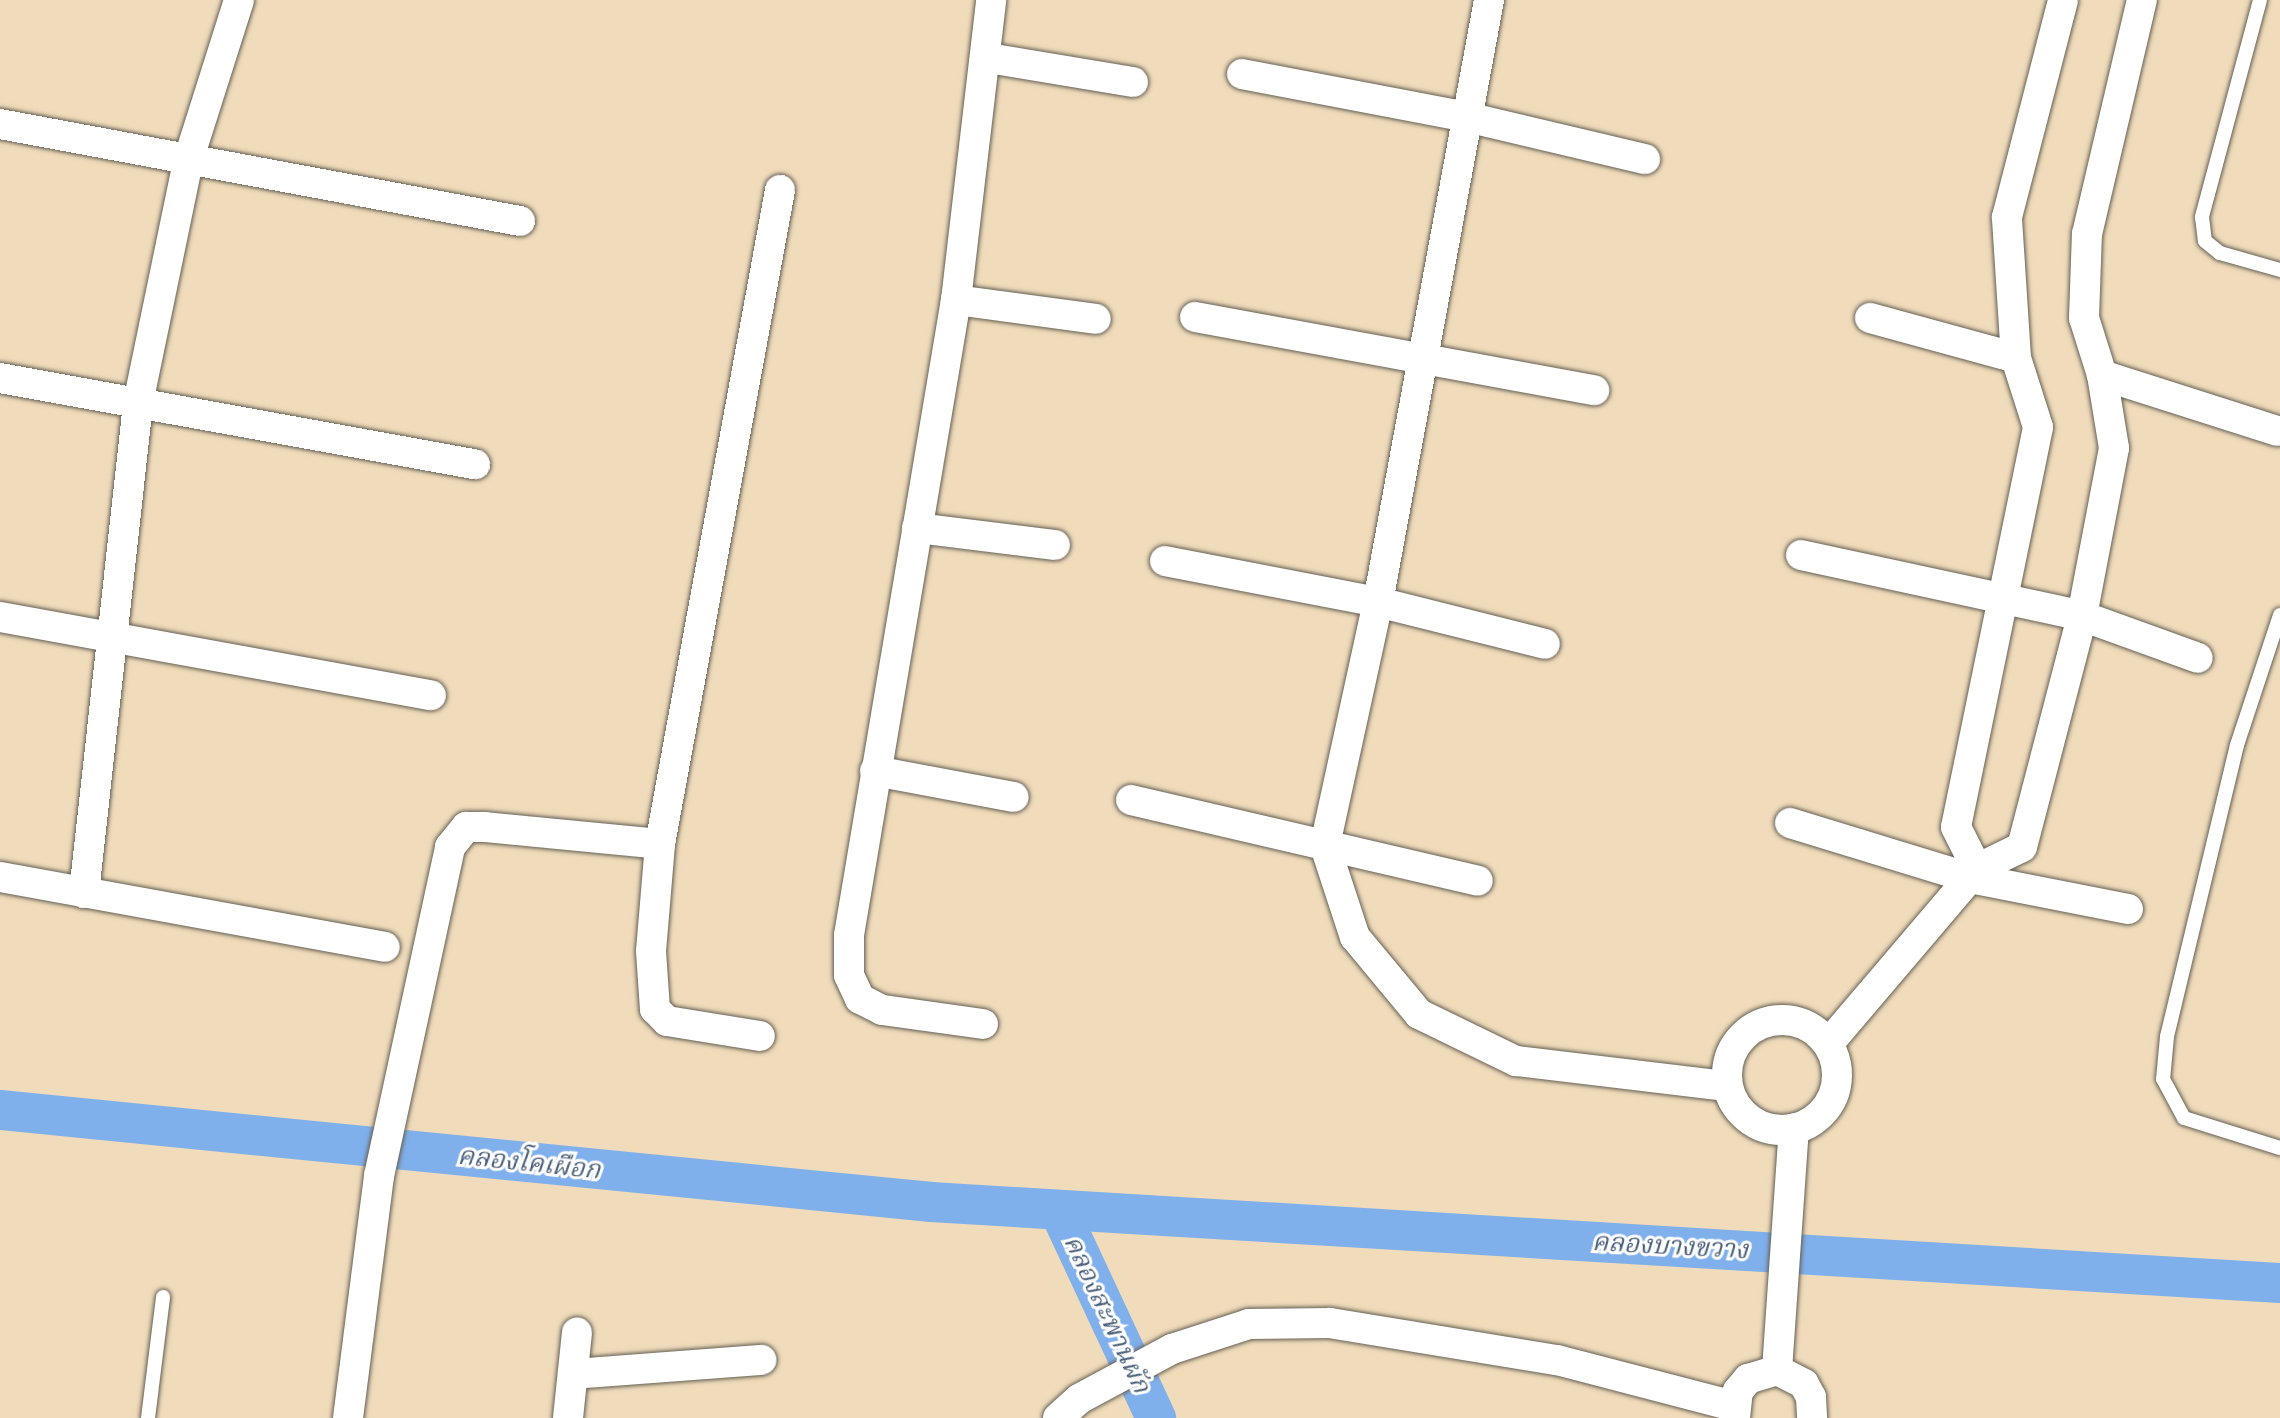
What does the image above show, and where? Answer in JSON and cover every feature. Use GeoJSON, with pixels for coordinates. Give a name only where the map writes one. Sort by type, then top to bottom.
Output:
{"type":"FeatureCollection","features":[{"type":"Feature","properties":{"kind":"street"},"geometry":{"type":"LineString","coordinates":[[84,893],[138,403],[188,161],[239,0]]}},
{"type":"Feature","properties":{"kind":"street"},"geometry":{"type":"LineString","coordinates":[[983,1024],[882,1010],[860,999],[849,975],[849,935],[956,300],[988,58],[991,0]]}},
{"type":"Feature","properties":{"kind":"street"},"geometry":{"type":"LineString","coordinates":[[1489,0],[1419,361],[1378,602],[1325,846],[1355,937],[1419,1014],[1516,1061],[1727,1086]]}},
{"type":"Feature","properties":{"kind":"street"},"geometry":{"type":"LineString","coordinates":[[1973,873],[1956,827],[2007,598],[2038,427],[2016,358],[2007,217],[2063,0]]}},
{"type":"Feature","properties":{"kind":"street"},"geometry":{"type":"LineString","coordinates":[[1829,1043],[1973,873],[2022,847],[2082,616],[2114,448],[2102,375],[2084,318],[2087,234],[2142,0]]}},
{"type":"Feature","properties":{"kind":"street"},"geometry":{"type":"LineString","coordinates":[[988,58],[1133,82]]}},
{"type":"Feature","properties":{"kind":"street"},"geometry":{"type":"LineString","coordinates":[[1242,74],[1467,117],[1645,159]]}},
{"type":"Feature","properties":{"kind":"street"},"geometry":{"type":"LineString","coordinates":[[0,124],[520,221]]}},
{"type":"Feature","properties":{"kind":"street"},"geometry":{"type":"LineString","coordinates":[[760,1036],[667,1021],[655,1009],[650,975],[660,844],[780,190]]}},
{"type":"Feature","properties":{"kind":"street"},"geometry":{"type":"LineString","coordinates":[[956,300],[1096,319]]}},
{"type":"Feature","properties":{"kind":"street"},"geometry":{"type":"LineString","coordinates":[[1195,317],[1419,361],[1594,390]]}},
{"type":"Feature","properties":{"kind":"street"},"geometry":{"type":"LineString","coordinates":[[1870,318],[2016,358]]}},
{"type":"Feature","properties":{"kind":"street"},"geometry":{"type":"LineString","coordinates":[[2102,375],[2277,431]]}},
{"type":"Feature","properties":{"kind":"street"},"geometry":{"type":"LineString","coordinates":[[0,378],[475,464]]}},
{"type":"Feature","properties":{"kind":"street"},"geometry":{"type":"LineString","coordinates":[[917,528],[1055,545]]}},
{"type":"Feature","properties":{"kind":"street"},"geometry":{"type":"LineString","coordinates":[[1801,555],[2082,616],[2198,658]]}},
{"type":"Feature","properties":{"kind":"street"},"geometry":{"type":"LineString","coordinates":[[1165,561],[1378,602],[1545,644]]}},
{"type":"Feature","properties":{"kind":"street"},"geometry":{"type":"LineString","coordinates":[[0,617],[431,695]]}},
{"type":"Feature","properties":{"kind":"street"},"geometry":{"type":"LineString","coordinates":[[875,771],[1014,797]]}},
{"type":"Feature","properties":{"kind":"street"},"geometry":{"type":"LineString","coordinates":[[1131,800],[1478,881]]}},
{"type":"Feature","properties":{"kind":"street"},"geometry":{"type":"LineString","coordinates":[[1790,823],[1973,873],[2128,909]]}},
{"type":"Feature","properties":{"kind":"street"},"geometry":{"type":"LineString","coordinates":[[348,1418],[379,1176],[399,1099],[450,847],[466,827],[660,844]]}},
{"type":"Feature","properties":{"kind":"street"},"geometry":{"type":"LineString","coordinates":[[0,877],[385,947]]}},
{"type":"Feature","properties":{"kind":"street"},"geometry":{"type":"LineString","coordinates":[[1798,1021],[1829,1043],[1837,1069],[1834,1095],[1818,1117],[1794,1129],[1776,1130],[1752,1121],[1734,1103],[1727,1086],[1733,1049],[1760,1023],[1798,1021]]}},
{"type":"Feature","properties":{"kind":"street"},"geometry":{"type":"LineString","coordinates":[[1777,1370],[1785,1294],[1785,1218],[1794,1129]]}},
{"type":"Feature","properties":{"kind":"street"},"geometry":{"type":"LineString","coordinates":[[1069,1409],[1172,1349],[1249,1324],[1330,1323],[1557,1360],[1734,1412],[1748,1379],[1777,1370],[1804,1384],[1811,1397],[1812,1418]]}},
{"type":"Feature","properties":{"kind":"street"},"geometry":{"type":"LineString","coordinates":[[568,1418],[577,1332]]}},
{"type":"Feature","properties":{"kind":"street"},"geometry":{"type":"LineString","coordinates":[[573,1374],[761,1360]]}},
{"type":"Feature","properties":{"kind":"lane"},"geometry":{"type":"LineString","coordinates":[[2260,0],[2202,217],[2205,241],[2220,253],[2280,270]]}},
{"type":"Feature","properties":{"kind":"lane"},"geometry":{"type":"LineString","coordinates":[[2280,615],[2237,745],[2167,1037],[2163,1079],[2184,1118],[2280,1148]]}},
{"type":"Feature","properties":{"kind":"lane"},"geometry":{"type":"LineString","coordinates":[[148,1418],[163,1297]]}},
{"type":"Feature","properties":{"kind":"waterway","name":"คลองบางขวาง"},"geometry":{"type":"LineString","coordinates":[[0,1110],[931,1202],[2280,1283]]}},
{"type":"Feature","properties":{"kind":"waterway","name":"คลองสะพานผัก"},"geometry":{"type":"LineString","coordinates":[[1059,1210],[1156,1418]]}},
{"type":"Feature","properties":{"kind":"water label","name":"คลองโคเผือก"},"geometry":{"type":"Point","coordinates":[529,1163]}}]}
